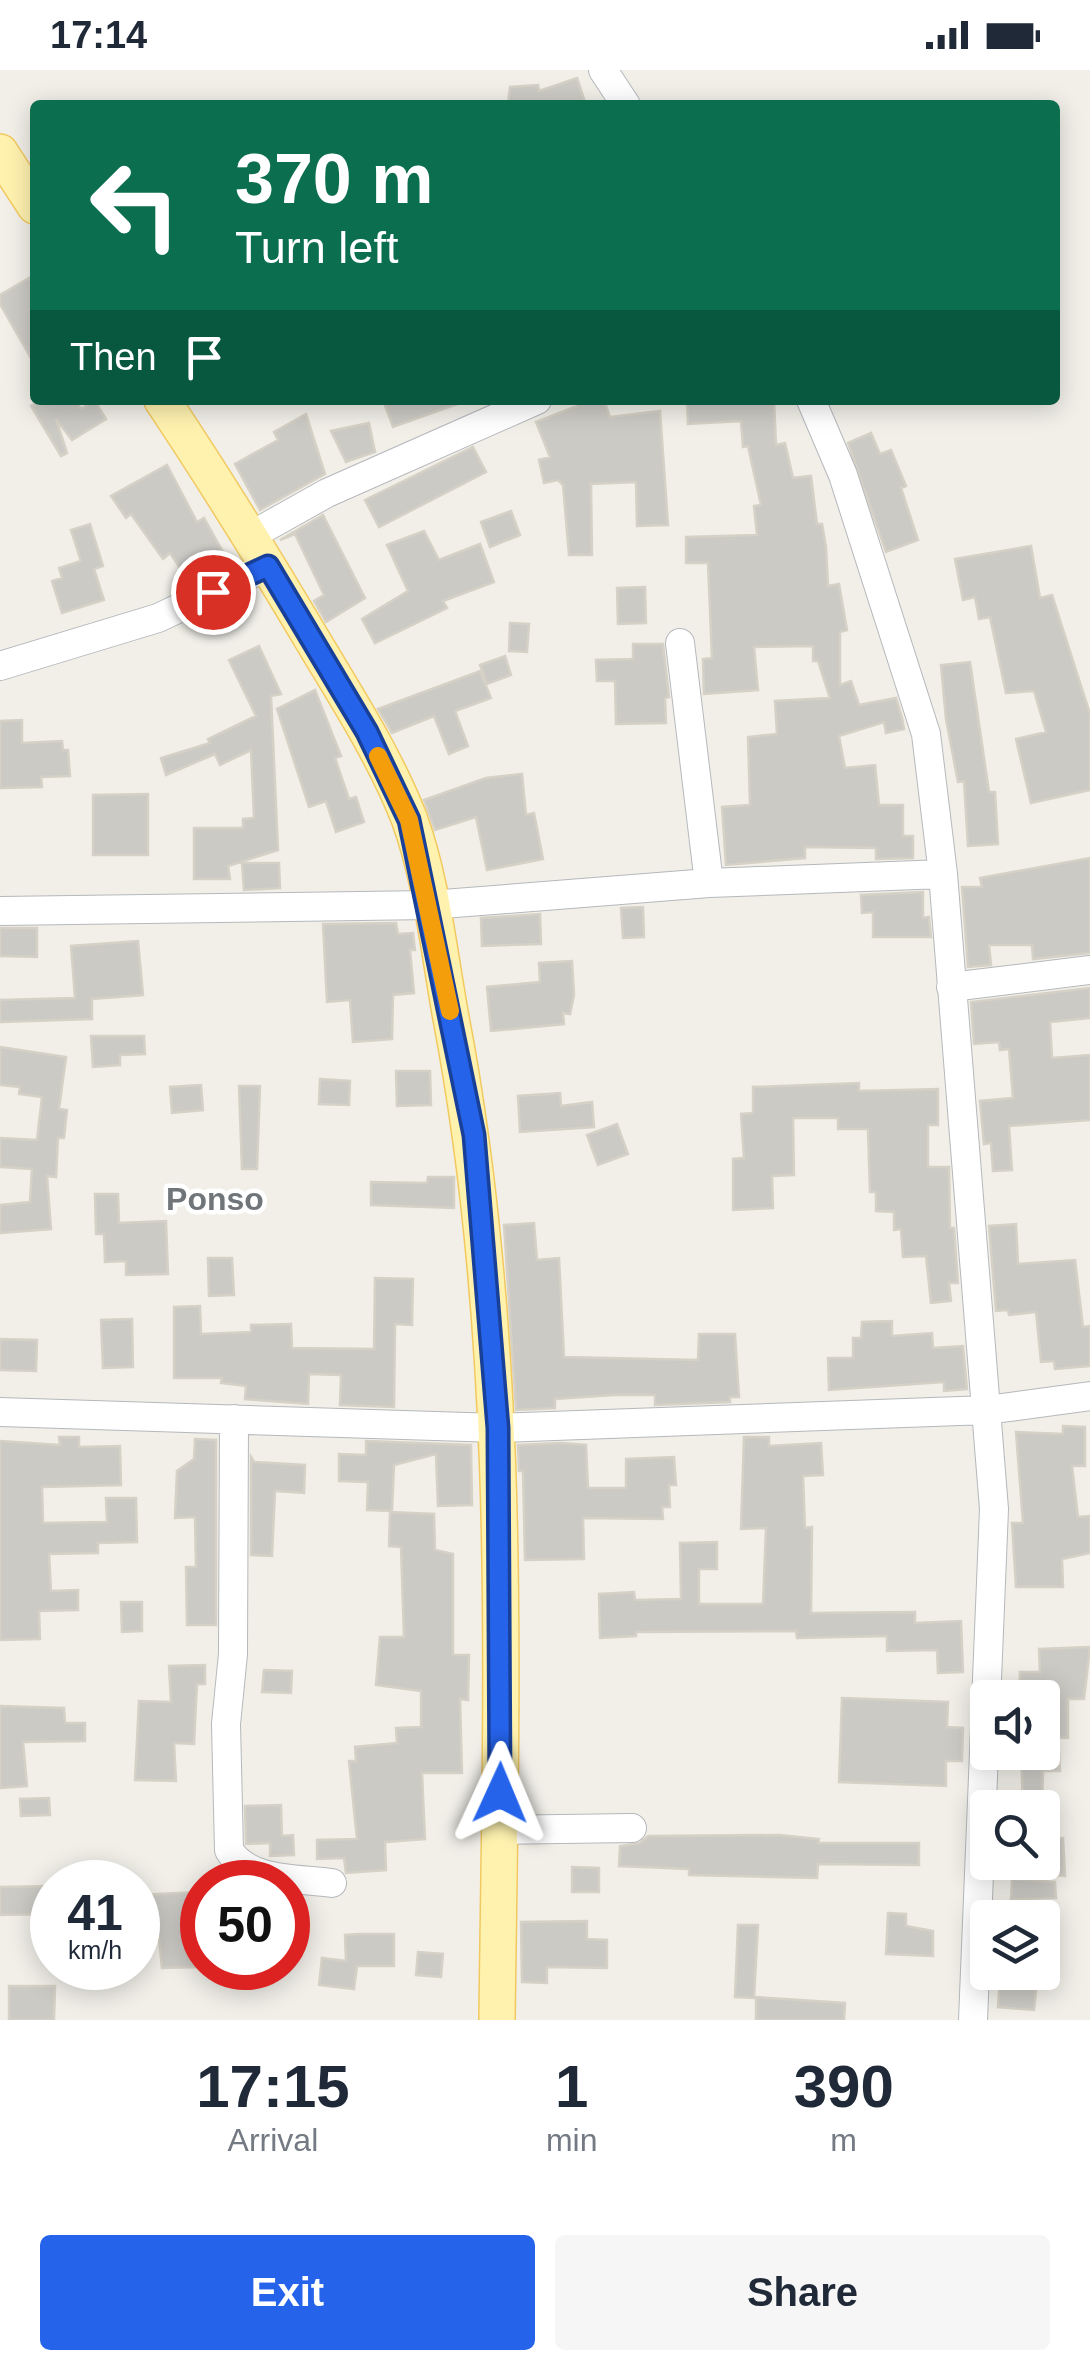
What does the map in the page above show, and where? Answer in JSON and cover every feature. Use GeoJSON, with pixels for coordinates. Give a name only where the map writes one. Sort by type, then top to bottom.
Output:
{"type":"FeatureCollection","features":[{"type":"Feature","properties":{"kind":"main road"},"geometry":{"type":"LineString","coordinates":[[0,152],[30,198]]}},
{"type":"Feature","properties":{"kind":"main road"},"geometry":{"type":"LineString","coordinates":[[165,405],[252,535],[367,732],[409,820],[430,905],[474,1135],[498,1428],[502,1606],[497,2020]]}},
{"type":"Feature","properties":{"kind":"street"},"geometry":{"type":"LineString","coordinates":[[603,70],[623,100]]}},
{"type":"Feature","properties":{"kind":"street"},"geometry":{"type":"LineString","coordinates":[[252,535],[327,493],[526,405]]}},
{"type":"Feature","properties":{"kind":"street"},"geometry":{"type":"LineString","coordinates":[[813,405],[843,475],[926,734],[943,874],[994,1510],[973,2020]]}},
{"type":"Feature","properties":{"kind":"street"},"geometry":{"type":"LineString","coordinates":[[0,666],[158,618],[268,566]]}},
{"type":"Feature","properties":{"kind":"street"},"geometry":{"type":"LineString","coordinates":[[680,642],[709,883]]}},
{"type":"Feature","properties":{"kind":"street"},"geometry":{"type":"LineString","coordinates":[[0,910],[430,905],[709,883],[943,874]]}},
{"type":"Feature","properties":{"kind":"street"},"geometry":{"type":"LineString","coordinates":[[951,988],[1090,970]]}},
{"type":"Feature","properties":{"kind":"street"},"geometry":{"type":"LineString","coordinates":[[0,1412],[498,1428],[987,1410],[1090,1396]]}},
{"type":"Feature","properties":{"kind":"street"},"geometry":{"type":"LineString","coordinates":[[234,1420],[233,1654],[226,1724],[229,1850],[236,1863],[258,1873],[332,1883]]}},
{"type":"Feature","properties":{"kind":"street"},"geometry":{"type":"LineString","coordinates":[[499,1830],[632,1828]]}},
{"type":"Feature","properties":{"kind":"building"},"geometry":{"type":"Polygon","coordinates":[[[577,78],[584,100],[509,100],[510,87],[538,85],[539,91],[577,78]]]}},
{"type":"Feature","properties":{"kind":"building"},"geometry":{"type":"Polygon","coordinates":[[[30,280],[30,356],[0,304],[0,295],[30,280]]]}},
{"type":"Feature","properties":{"kind":"building"},"geometry":{"type":"Polygon","coordinates":[[[78,405],[81,409],[97,405],[106,419],[72,440],[56,419],[67,453],[61,456],[31,406],[78,405]]]}},
{"type":"Feature","properties":{"kind":"building"},"geometry":{"type":"Polygon","coordinates":[[[385,405],[455,405],[393,427],[385,405]]]}},
{"type":"Feature","properties":{"kind":"building"},"geometry":{"type":"Polygon","coordinates":[[[606,405],[610,417],[660,411],[668,525],[637,526],[636,482],[591,484],[592,555],[569,555],[563,485],[558,480],[544,483],[539,460],[550,457],[536,422],[577,406],[606,405]]]}},
{"type":"Feature","properties":{"kind":"building"},"geometry":{"type":"Polygon","coordinates":[[[687,405],[774,405],[776,445],[785,443],[793,478],[811,476],[817,524],[822,524],[826,547],[828,586],[839,584],[847,630],[840,632],[840,685],[851,681],[859,705],[896,698],[902,718],[904,729],[886,733],[884,722],[839,736],[845,768],[875,765],[879,805],[903,805],[903,836],[913,836],[913,858],[876,859],[876,848],[805,847],[805,858],[726,865],[722,807],[750,805],[748,737],[777,734],[775,701],[830,698],[818,661],[813,661],[813,646],[754,647],[758,690],[704,694],[703,659],[712,658],[708,563],[686,563],[686,537],[757,535],[754,506],[761,505],[748,446],[743,447],[741,421],[688,424],[687,405]]]}},
{"type":"Feature","properties":{"kind":"building"},"geometry":{"type":"Polygon","coordinates":[[[306,414],[325,474],[260,510],[235,464],[278,440],[274,432],[306,414]]]}},
{"type":"Feature","properties":{"kind":"building"},"geometry":{"type":"Polygon","coordinates":[[[369,423],[375,452],[346,462],[331,431],[369,423]]]}},
{"type":"Feature","properties":{"kind":"building"},"geometry":{"type":"Polygon","coordinates":[[[871,433],[880,454],[891,450],[906,486],[901,488],[918,540],[886,552],[848,443],[871,433]]]}},
{"type":"Feature","properties":{"kind":"building"},"geometry":{"type":"Polygon","coordinates":[[[473,447],[486,472],[379,527],[365,500],[473,447]]]}},
{"type":"Feature","properties":{"kind":"building"},"geometry":{"type":"Polygon","coordinates":[[[167,465],[197,522],[204,518],[228,561],[190,583],[170,553],[163,559],[131,514],[126,518],[111,496],[167,465]]]}},
{"type":"Feature","properties":{"kind":"building"},"geometry":{"type":"Polygon","coordinates":[[[511,511],[520,535],[490,547],[481,522],[511,511]]]}},
{"type":"Feature","properties":{"kind":"building"},"geometry":{"type":"Polygon","coordinates":[[[323,515],[365,598],[326,622],[314,601],[324,595],[295,534],[280,540],[323,515]]]}},
{"type":"Feature","properties":{"kind":"building"},"geometry":{"type":"Polygon","coordinates":[[[90,524],[103,566],[94,569],[104,600],[62,613],[52,581],[62,578],[59,568],[81,561],[71,530],[90,524]]]}},
{"type":"Feature","properties":{"kind":"building"},"geometry":{"type":"Polygon","coordinates":[[[424,531],[439,560],[480,544],[494,582],[443,601],[447,608],[375,643],[362,619],[408,591],[387,545],[424,531]]]}},
{"type":"Feature","properties":{"kind":"building"},"geometry":{"type":"Polygon","coordinates":[[[1031,546],[1040,598],[1052,595],[1090,714],[1090,790],[1031,803],[1016,739],[1046,732],[1034,691],[1006,693],[990,617],[979,619],[975,597],[963,600],[955,559],[1031,546]]]}},
{"type":"Feature","properties":{"kind":"building"},"geometry":{"type":"Polygon","coordinates":[[[645,587],[646,623],[618,624],[617,588],[645,587]]]}},
{"type":"Feature","properties":{"kind":"building"},"geometry":{"type":"Polygon","coordinates":[[[510,623],[529,624],[527,652],[509,651],[510,623]]]}},
{"type":"Feature","properties":{"kind":"building"},"geometry":{"type":"Polygon","coordinates":[[[633,644],[663,644],[669,697],[665,698],[666,723],[616,724],[615,681],[597,681],[596,660],[633,659],[633,644]]]}},
{"type":"Feature","properties":{"kind":"building"},"geometry":{"type":"Polygon","coordinates":[[[259,646],[281,694],[271,696],[278,850],[228,866],[230,879],[194,879],[194,828],[243,828],[243,819],[254,818],[251,750],[220,765],[215,754],[166,775],[161,758],[210,743],[208,739],[256,716],[229,660],[259,646]]]}},
{"type":"Feature","properties":{"kind":"building"},"geometry":{"type":"Polygon","coordinates":[[[505,656],[511,675],[487,684],[480,665],[505,656]]]}},
{"type":"Feature","properties":{"kind":"building"},"geometry":{"type":"Polygon","coordinates":[[[970,662],[989,792],[995,792],[998,844],[968,846],[964,781],[958,782],[946,719],[941,665],[970,662]]]}},
{"type":"Feature","properties":{"kind":"building"},"geometry":{"type":"Polygon","coordinates":[[[480,671],[491,698],[455,711],[468,746],[449,754],[434,716],[392,733],[378,709],[480,671]]]}},
{"type":"Feature","properties":{"kind":"building"},"geometry":{"type":"Polygon","coordinates":[[[315,690],[341,756],[335,758],[349,799],[356,797],[364,822],[336,832],[326,801],[309,807],[277,709],[315,690]]]}},
{"type":"Feature","properties":{"kind":"building"},"geometry":{"type":"Polygon","coordinates":[[[22,720],[22,743],[62,741],[63,750],[68,750],[70,776],[41,777],[42,787],[0,788],[0,721],[22,720]]]}},
{"type":"Feature","properties":{"kind":"building"},"geometry":{"type":"Polygon","coordinates":[[[522,774],[526,815],[534,813],[543,859],[487,870],[476,817],[435,830],[424,800],[486,778],[522,774]]]}},
{"type":"Feature","properties":{"kind":"building"},"geometry":{"type":"Polygon","coordinates":[[[148,794],[148,855],[93,855],[93,795],[148,794]]]}},
{"type":"Feature","properties":{"kind":"building"},"geometry":{"type":"Polygon","coordinates":[[[1090,858],[1090,953],[1033,959],[1032,945],[989,945],[991,965],[968,967],[962,887],[982,887],[980,878],[1090,858]]]}},
{"type":"Feature","properties":{"kind":"building"},"geometry":{"type":"Polygon","coordinates":[[[242,863],[279,863],[280,888],[244,890],[242,863]]]}},
{"type":"Feature","properties":{"kind":"building"},"geometry":{"type":"Polygon","coordinates":[[[923,892],[923,918],[929,917],[931,937],[873,937],[873,912],[862,913],[861,895],[923,892]]]}},
{"type":"Feature","properties":{"kind":"building"},"geometry":{"type":"Polygon","coordinates":[[[643,907],[644,937],[623,938],[621,908],[643,907]]]}},
{"type":"Feature","properties":{"kind":"building"},"geometry":{"type":"Polygon","coordinates":[[[540,914],[541,944],[482,946],[481,918],[540,914]]]}},
{"type":"Feature","properties":{"kind":"building"},"geometry":{"type":"Polygon","coordinates":[[[396,923],[398,934],[413,933],[415,950],[410,950],[414,993],[393,995],[392,1039],[353,1042],[350,1000],[327,1002],[323,924],[396,923]]]}},
{"type":"Feature","properties":{"kind":"building"},"geometry":{"type":"Polygon","coordinates":[[[0,928],[37,928],[37,957],[0,956],[0,928]]]}},
{"type":"Feature","properties":{"kind":"building"},"geometry":{"type":"Polygon","coordinates":[[[138,941],[143,995],[92,999],[92,1019],[0,1022],[0,1000],[75,998],[71,946],[138,941]]]}},
{"type":"Feature","properties":{"kind":"building"},"geometry":{"type":"Polygon","coordinates":[[[572,961],[574,995],[570,1014],[563,1013],[564,1024],[491,1031],[487,987],[540,982],[539,963],[572,961]]]}},
{"type":"Feature","properties":{"kind":"building"},"geometry":{"type":"Polygon","coordinates":[[[1090,988],[1090,1018],[1050,1022],[1052,1058],[1090,1055],[1090,1120],[1009,1126],[1012,1170],[993,1171],[991,1143],[984,1144],[980,1101],[1013,1098],[1009,1049],[1000,1050],[999,1042],[974,1044],[971,1002],[1090,988]]]}},
{"type":"Feature","properties":{"kind":"building"},"geometry":{"type":"Polygon","coordinates":[[[91,1036],[144,1036],[145,1054],[120,1055],[120,1065],[93,1067],[91,1036]]]}},
{"type":"Feature","properties":{"kind":"building"},"geometry":{"type":"Polygon","coordinates":[[[0,1047],[66,1057],[59,1109],[67,1110],[64,1138],[58,1138],[56,1177],[47,1176],[51,1229],[0,1233],[0,1205],[30,1202],[32,1169],[0,1167],[0,1138],[37,1140],[42,1097],[19,1094],[20,1087],[0,1085],[0,1047]]]}},
{"type":"Feature","properties":{"kind":"building"},"geometry":{"type":"Polygon","coordinates":[[[396,1071],[430,1071],[431,1105],[397,1106],[396,1071]]]}},
{"type":"Feature","properties":{"kind":"building"},"geometry":{"type":"Polygon","coordinates":[[[320,1079],[350,1081],[349,1105],[319,1104],[320,1079]]]}},
{"type":"Feature","properties":{"kind":"building"},"geometry":{"type":"Polygon","coordinates":[[[859,1083],[859,1091],[938,1089],[938,1125],[928,1125],[928,1167],[949,1167],[950,1228],[954,1228],[958,1283],[949,1283],[951,1301],[931,1303],[926,1256],[903,1257],[901,1229],[894,1230],[894,1212],[876,1211],[876,1192],[870,1192],[868,1129],[838,1129],[838,1118],[793,1118],[794,1175],[772,1176],[773,1208],[733,1210],[733,1159],[744,1158],[741,1114],[753,1113],[753,1087],[859,1083]]]}},
{"type":"Feature","properties":{"kind":"building"},"geometry":{"type":"Polygon","coordinates":[[[201,1085],[203,1110],[172,1113],[170,1087],[201,1085]]]}},
{"type":"Feature","properties":{"kind":"building"},"geometry":{"type":"Polygon","coordinates":[[[239,1086],[260,1086],[257,1169],[242,1169],[239,1086]]]}},
{"type":"Feature","properties":{"kind":"building"},"geometry":{"type":"Polygon","coordinates":[[[560,1093],[561,1106],[592,1102],[594,1127],[520,1132],[518,1096],[560,1093]]]}},
{"type":"Feature","properties":{"kind":"building"},"geometry":{"type":"Polygon","coordinates":[[[617,1124],[628,1154],[598,1165],[587,1135],[617,1124]]]}},
{"type":"Feature","properties":{"kind":"building"},"geometry":{"type":"Polygon","coordinates":[[[428,1177],[454,1177],[454,1208],[371,1205],[371,1182],[427,1183],[428,1177]]]}},
{"type":"Feature","properties":{"kind":"building"},"geometry":{"type":"Polygon","coordinates":[[[95,1194],[118,1194],[119,1223],[166,1221],[168,1274],[126,1275],[126,1261],[105,1262],[104,1234],[96,1234],[95,1194]]]}},
{"type":"Feature","properties":{"kind":"building"},"geometry":{"type":"Polygon","coordinates":[[[534,1223],[537,1260],[559,1258],[564,1357],[698,1360],[699,1334],[735,1334],[739,1397],[730,1397],[730,1402],[655,1405],[655,1395],[614,1395],[555,1399],[555,1408],[516,1410],[504,1225],[534,1223]]]}},
{"type":"Feature","properties":{"kind":"building"},"geometry":{"type":"Polygon","coordinates":[[[1016,1224],[1018,1264],[1075,1260],[1083,1327],[1090,1326],[1090,1366],[1055,1369],[1054,1361],[1041,1362],[1036,1312],[1009,1315],[1008,1310],[996,1311],[989,1226],[1016,1224]]]}},
{"type":"Feature","properties":{"kind":"building"},"geometry":{"type":"Polygon","coordinates":[[[208,1258],[232,1258],[234,1295],[209,1296],[208,1258]]]}},
{"type":"Feature","properties":{"kind":"building"},"geometry":{"type":"Polygon","coordinates":[[[375,1278],[413,1279],[412,1325],[395,1324],[394,1407],[340,1405],[341,1375],[309,1374],[308,1404],[245,1399],[246,1386],[221,1383],[222,1378],[174,1378],[174,1307],[200,1306],[201,1334],[251,1332],[251,1325],[291,1324],[292,1348],[374,1349],[375,1278]]]}},
{"type":"Feature","properties":{"kind":"building"},"geometry":{"type":"Polygon","coordinates":[[[132,1319],[133,1367],[103,1368],[101,1320],[132,1319]]]}},
{"type":"Feature","properties":{"kind":"building"},"geometry":{"type":"Polygon","coordinates":[[[892,1321],[892,1336],[932,1333],[933,1348],[963,1346],[967,1389],[944,1391],[944,1382],[829,1390],[828,1358],[853,1358],[853,1338],[861,1338],[862,1322],[892,1321]]]}},
{"type":"Feature","properties":{"kind":"building"},"geometry":{"type":"Polygon","coordinates":[[[0,1339],[37,1340],[36,1371],[0,1370],[0,1339]]]}},
{"type":"Feature","properties":{"kind":"building"},"geometry":{"type":"Polygon","coordinates":[[[1063,1426],[1085,1427],[1085,1466],[1072,1466],[1078,1517],[1090,1516],[1090,1553],[1062,1559],[1063,1587],[1016,1587],[1012,1523],[1023,1523],[1016,1432],[1063,1434],[1063,1426]]]}},
{"type":"Feature","properties":{"kind":"building"},"geometry":{"type":"Polygon","coordinates":[[[59,1437],[79,1437],[79,1447],[120,1446],[121,1485],[42,1487],[43,1523],[107,1522],[106,1498],[136,1498],[137,1542],[98,1543],[98,1553],[49,1554],[51,1591],[78,1590],[78,1610],[39,1611],[40,1639],[0,1640],[0,1441],[60,1445],[59,1437]]]}},
{"type":"Feature","properties":{"kind":"building"},"geometry":{"type":"Polygon","coordinates":[[[744,1437],[769,1437],[769,1446],[821,1443],[823,1475],[803,1476],[805,1528],[812,1527],[811,1613],[915,1612],[915,1623],[961,1621],[963,1672],[938,1673],[937,1650],[887,1651],[887,1636],[797,1638],[796,1631],[636,1632],[636,1636],[600,1638],[599,1594],[634,1592],[635,1600],[681,1599],[680,1543],[717,1542],[717,1569],[699,1569],[699,1604],[763,1604],[766,1528],[741,1529],[744,1437]]]}},
{"type":"Feature","properties":{"kind":"building"},"geometry":{"type":"Polygon","coordinates":[[[195,1439],[216,1440],[216,1625],[187,1625],[186,1567],[196,1567],[195,1517],[175,1518],[177,1471],[194,1459],[195,1439]]]}},
{"type":"Feature","properties":{"kind":"building"},"geometry":{"type":"Polygon","coordinates":[[[366,1441],[471,1445],[472,1505],[438,1506],[436,1454],[394,1465],[392,1511],[367,1510],[368,1482],[339,1481],[339,1454],[366,1455],[366,1441]]]}},
{"type":"Feature","properties":{"kind":"building"},"geometry":{"type":"Polygon","coordinates":[[[518,1445],[586,1445],[588,1488],[626,1488],[626,1459],[674,1457],[676,1485],[669,1485],[670,1507],[662,1507],[663,1519],[583,1518],[584,1559],[525,1560],[523,1471],[519,1471],[518,1445]]]}},
{"type":"Feature","properties":{"kind":"building"},"geometry":{"type":"Polygon","coordinates":[[[251,1457],[254,1462],[305,1465],[304,1493],[275,1491],[272,1556],[251,1555],[251,1457]]]}},
{"type":"Feature","properties":{"kind":"building"},"geometry":{"type":"Polygon","coordinates":[[[390,1512],[434,1514],[435,1550],[453,1554],[453,1655],[469,1655],[468,1700],[460,1699],[462,1773],[422,1773],[425,1839],[385,1842],[386,1870],[346,1873],[344,1858],[317,1859],[317,1840],[357,1839],[349,1761],[356,1761],[355,1747],[397,1743],[396,1728],[421,1727],[421,1691],[376,1685],[380,1637],[404,1637],[401,1547],[389,1546],[390,1512]]]}},
{"type":"Feature","properties":{"kind":"building"},"geometry":{"type":"Polygon","coordinates":[[[121,1602],[142,1602],[142,1631],[122,1632],[121,1602]]]}},
{"type":"Feature","properties":{"kind":"building"},"geometry":{"type":"Polygon","coordinates":[[[1090,1647],[1084,1699],[1068,1699],[1068,1738],[1060,1738],[1060,1680],[1020,1680],[1020,1672],[1040,1672],[1039,1649],[1090,1647]]]}},
{"type":"Feature","properties":{"kind":"building"},"geometry":{"type":"Polygon","coordinates":[[[205,1665],[205,1684],[197,1684],[194,1744],[174,1743],[176,1781],[135,1780],[139,1701],[171,1702],[169,1666],[205,1665]]]}},
{"type":"Feature","properties":{"kind":"building"},"geometry":{"type":"Polygon","coordinates":[[[264,1670],[292,1671],[291,1693],[262,1692],[264,1670]]]}},
{"type":"Feature","properties":{"kind":"building"},"geometry":{"type":"Polygon","coordinates":[[[842,1698],[948,1702],[947,1727],[963,1728],[962,1761],[946,1761],[946,1786],[839,1782],[842,1698]]]}},
{"type":"Feature","properties":{"kind":"building"},"geometry":{"type":"Polygon","coordinates":[[[0,1706],[64,1708],[65,1723],[85,1723],[85,1741],[23,1742],[27,1786],[0,1788],[0,1706]]]}},
{"type":"Feature","properties":{"kind":"building"},"geometry":{"type":"Polygon","coordinates":[[[1022,1770],[1060,1770],[1043,1771],[1042,1790],[1022,1790],[1022,1770]]]}},
{"type":"Feature","properties":{"kind":"building"},"geometry":{"type":"Polygon","coordinates":[[[49,1798],[50,1815],[21,1816],[20,1799],[49,1798]]]}},
{"type":"Feature","properties":{"kind":"building"},"geometry":{"type":"Polygon","coordinates":[[[281,1805],[282,1836],[293,1835],[294,1855],[270,1856],[270,1843],[246,1844],[245,1806],[281,1805]]]}},
{"type":"Feature","properties":{"kind":"building"},"geometry":{"type":"Polygon","coordinates":[[[779,1835],[819,1839],[818,1843],[919,1843],[919,1865],[818,1864],[817,1878],[689,1875],[689,1869],[619,1866],[620,1846],[640,1843],[648,1836],[779,1835]]]}},
{"type":"Feature","properties":{"kind":"building"},"geometry":{"type":"Polygon","coordinates":[[[1060,1838],[1063,1838],[1065,1876],[1060,1876],[1060,1838]]]}},
{"type":"Feature","properties":{"kind":"building"},"geometry":{"type":"Polygon","coordinates":[[[572,1867],[599,1868],[599,1892],[572,1892],[572,1867]]]}},
{"type":"Feature","properties":{"kind":"building"},"geometry":{"type":"Polygon","coordinates":[[[1012,1880],[1055,1882],[1056,1898],[1011,1899],[1012,1880]]]}},
{"type":"Feature","properties":{"kind":"building"},"geometry":{"type":"Polygon","coordinates":[[[30,1886],[30,1914],[0,1915],[0,1887],[30,1886]]]}},
{"type":"Feature","properties":{"kind":"building"},"geometry":{"type":"Polygon","coordinates":[[[180,1893],[180,1968],[162,1968],[160,1894],[180,1893]]]}},
{"type":"Feature","properties":{"kind":"building"},"geometry":{"type":"Polygon","coordinates":[[[888,1913],[906,1914],[906,1926],[933,1931],[933,1956],[886,1954],[888,1913]]]}},
{"type":"Feature","properties":{"kind":"building"},"geometry":{"type":"Polygon","coordinates":[[[587,1921],[587,1939],[607,1940],[607,1968],[547,1967],[547,1983],[522,1982],[521,1922],[587,1921]]]}},
{"type":"Feature","properties":{"kind":"building"},"geometry":{"type":"Polygon","coordinates":[[[738,1925],[758,1925],[754,1998],[735,1997],[738,1925]]]}},
{"type":"Feature","properties":{"kind":"building"},"geometry":{"type":"Polygon","coordinates":[[[394,1934],[394,1966],[357,1966],[354,1989],[319,1985],[322,1958],[346,1961],[345,1935],[394,1934]]]}},
{"type":"Feature","properties":{"kind":"building"},"geometry":{"type":"Polygon","coordinates":[[[418,1952],[443,1954],[441,1977],[416,1975],[418,1952]]]}},
{"type":"Feature","properties":{"kind":"building"},"geometry":{"type":"Polygon","coordinates":[[[9,1986],[55,1990],[54,2020],[9,2020],[9,1986]]]}},
{"type":"Feature","properties":{"kind":"building"},"geometry":{"type":"Polygon","coordinates":[[[999,1990],[1036,1990],[1034,2010],[998,2007],[999,1990]]]}},
{"type":"Feature","properties":{"kind":"building"},"geometry":{"type":"Polygon","coordinates":[[[756,1997],[845,2003],[844,2020],[756,2020],[756,1997]]]}},
{"type":"Feature","properties":{"kind":"slow traffic"},"geometry":{"type":"LineString","coordinates":[[378,756],[409,820],[450,1011]]}},
{"type":"Feature","properties":{"kind":"district","name":"Ponso"},"geometry":{"type":"Point","coordinates":[215,1199]}},
{"type":"Feature","properties":{"kind":"route"},"geometry":{"type":"LineString","coordinates":[[213,592],[268,566],[367,732],[409,820],[430,905],[474,1135],[498,1428],[502,1606],[500,1793]]}}]}
